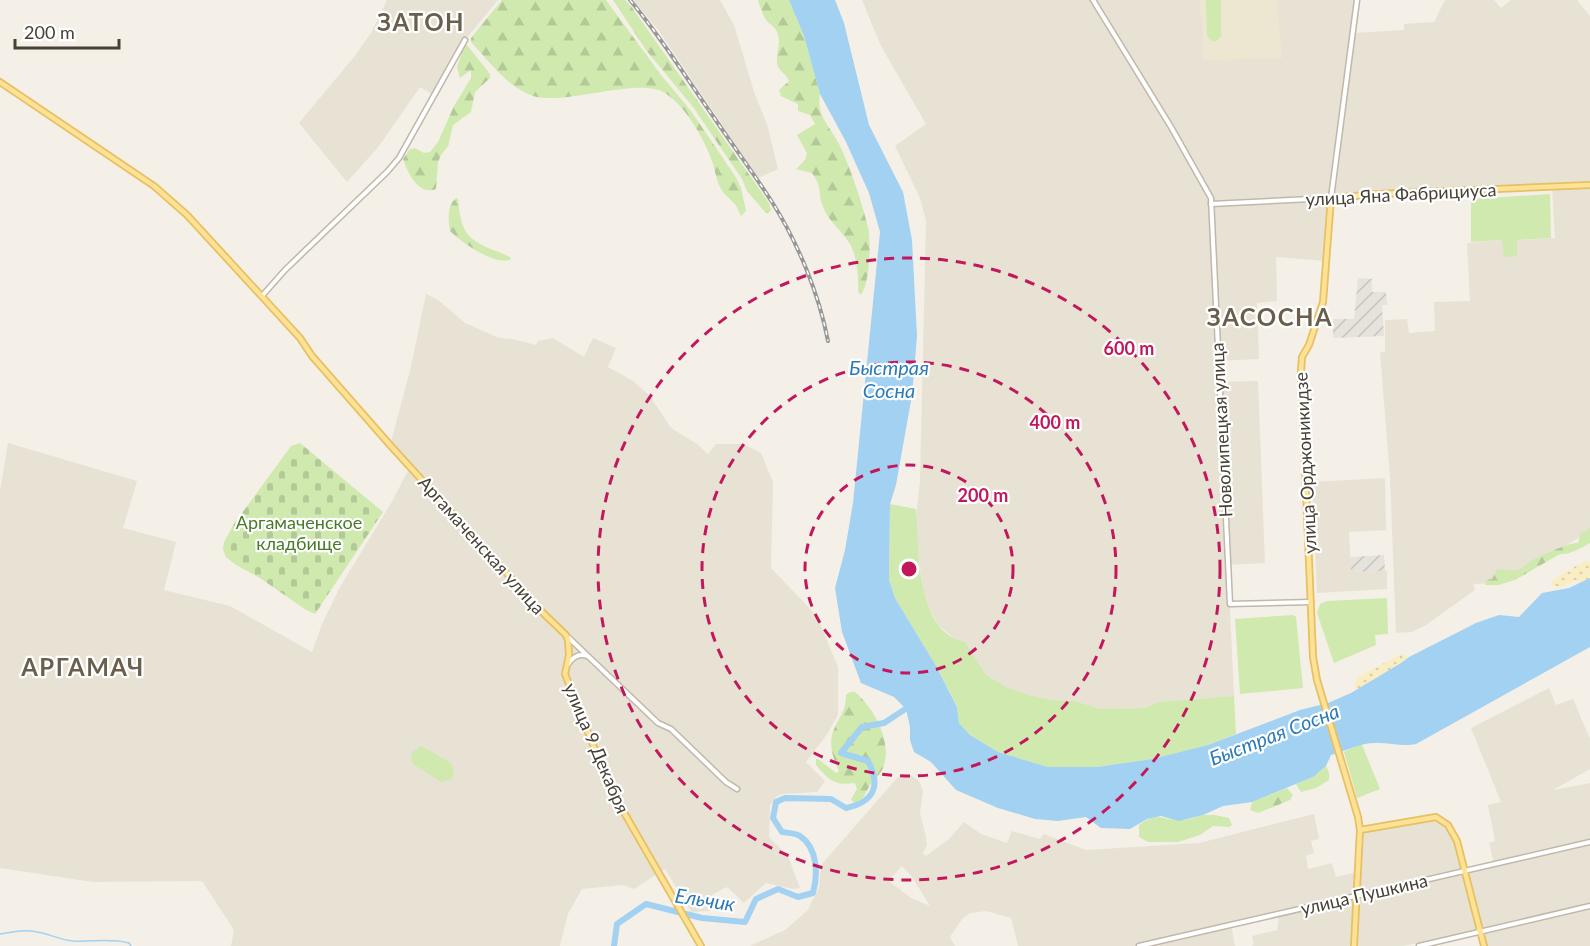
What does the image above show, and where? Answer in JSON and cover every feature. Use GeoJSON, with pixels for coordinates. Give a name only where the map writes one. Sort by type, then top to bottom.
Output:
{"type":"FeatureCollection","features":[{"type":"Feature","properties":{"kind":"main road","name":"Аргамаченская улица"},"geometry":{"type":"LineString","coordinates":[[0,82],[154,186],[187,215],[300,338],[312,356],[390,445],[541,611],[566,635],[570,648],[567,666]]}},
{"type":"Feature","properties":{"kind":"main road","name":"улица Яна Фабрициуса"},"geometry":{"type":"LineString","coordinates":[[1331,198],[1378,194],[1590,186]]}},
{"type":"Feature","properties":{"kind":"main road","name":"улица Орджоникидзе"},"geometry":{"type":"LineString","coordinates":[[1331,198],[1323,302],[1300,363],[1311,637],[1317,680],[1353,797],[1360,830],[1354,946]]}},
{"type":"Feature","properties":{"kind":"main road","name":"улица 9 Декабря"},"geometry":{"type":"LineString","coordinates":[[567,666],[566,674],[611,790],[701,946]]}},
{"type":"Feature","properties":{"kind":"main road"},"geometry":{"type":"LineString","coordinates":[[1360,830],[1436,817],[1448,825],[1465,871],[1484,946]]}},
{"type":"Feature","properties":{"kind":"street","name":"Новолипецкая улица"},"geometry":{"type":"LineString","coordinates":[[1093,0],[1211,198],[1230,604],[1311,602]]}},
{"type":"Feature","properties":{"kind":"street","name":"улица Орджоникидзе"},"geometry":{"type":"LineString","coordinates":[[1331,198],[1357,0]]}},
{"type":"Feature","properties":{"kind":"street"},"geometry":{"type":"LineString","coordinates":[[262,296],[285,270],[399,158],[465,40]]}},
{"type":"Feature","properties":{"kind":"street","name":"улица Яна Фабрициуса"},"geometry":{"type":"LineString","coordinates":[[1211,204],[1331,198]]}},
{"type":"Feature","properties":{"kind":"street"},"geometry":{"type":"LineString","coordinates":[[566,635],[658,723],[671,729],[720,777],[737,789]]}},
{"type":"Feature","properties":{"kind":"street"},"geometry":{"type":"LineString","coordinates":[[567,666],[577,656],[588,656]]}},
{"type":"Feature","properties":{"kind":"street","name":"улица Пушкина"},"geometry":{"type":"LineString","coordinates":[[1139,946],[1590,842]]}},
{"type":"Feature","properties":{"kind":"street"},"geometry":{"type":"LineString","coordinates":[[1419,946],[1590,906]]}},
{"type":"Feature","properties":{"kind":"shaded area"},"geometry":{"type":"Polygon","coordinates":[[[387,0],[498,0],[465,40],[435,96],[420,87],[379,146],[347,182],[299,123],[354,57],[371,33],[387,0]]]}},
{"type":"Feature","properties":{"kind":"shaded area"},"geometry":{"type":"Polygon","coordinates":[[[633,0],[720,0],[734,25],[755,95],[767,124],[778,169],[758,178],[659,31],[633,0]]]}},
{"type":"Feature","properties":{"kind":"shaded area"},"geometry":{"type":"Polygon","coordinates":[[[862,0],[1357,0],[1354,33],[1404,30],[1404,24],[1434,22],[1445,0],[1494,0],[1501,8],[1511,0],[1577,0],[1590,16],[1590,531],[1527,569],[1493,583],[1473,584],[1475,590],[1426,625],[1412,632],[1396,633],[1390,477],[1380,352],[1385,352],[1385,320],[1407,319],[1409,333],[1435,331],[1434,302],[1470,301],[1467,243],[1503,240],[1517,256],[1517,240],[1555,238],[1552,188],[1331,198],[1325,261],[1276,257],[1277,301],[1257,303],[1259,359],[1217,361],[1218,382],[1258,381],[1265,563],[1228,565],[1234,696],[1158,702],[1146,708],[1101,709],[1075,701],[1052,700],[1029,695],[1006,687],[986,675],[965,642],[956,640],[938,625],[924,598],[915,527],[920,481],[926,221],[920,198],[895,146],[926,124],[881,46],[862,0]]]}},
{"type":"Feature","properties":{"kind":"shaded area"},"geometry":{"type":"Polygon","coordinates":[[[1200,0],[1277,0],[1282,58],[1203,60],[1200,0]]]}},
{"type":"Feature","properties":{"kind":"shaded area"},"geometry":{"type":"Polygon","coordinates":[[[1358,278],[1372,279],[1372,292],[1386,292],[1387,305],[1382,305],[1384,336],[1333,338],[1333,319],[1354,319],[1358,278]]]}},
{"type":"Feature","properties":{"kind":"shaded area"},"geometry":{"type":"Polygon","coordinates":[[[426,294],[438,300],[465,323],[499,338],[536,345],[538,341],[553,338],[584,357],[593,338],[616,348],[608,367],[633,381],[650,396],[671,428],[697,444],[708,454],[716,444],[743,444],[761,453],[773,482],[771,568],[817,616],[838,667],[838,715],[826,736],[806,762],[825,781],[817,792],[783,794],[777,796],[770,805],[769,837],[788,856],[800,888],[793,889],[766,883],[744,903],[727,887],[713,894],[710,911],[691,912],[665,869],[634,889],[623,885],[582,889],[568,914],[560,946],[231,946],[234,930],[202,881],[93,882],[0,868],[0,491],[8,443],[137,481],[123,528],[176,542],[164,590],[230,606],[312,652],[322,624],[340,587],[390,505],[410,467],[390,445],[410,371],[426,294]]]}},
{"type":"Feature","properties":{"kind":"shaded area"},"geometry":{"type":"Polygon","coordinates":[[[1385,478],[1386,530],[1349,532],[1351,572],[1387,571],[1387,589],[1317,593],[1312,482],[1385,478]]]}},
{"type":"Feature","properties":{"kind":"shaded area"},"geometry":{"type":"Polygon","coordinates":[[[1384,555],[1385,571],[1351,572],[1350,557],[1384,555]]]}},
{"type":"Feature","properties":{"kind":"shaded area"},"geometry":{"type":"Polygon","coordinates":[[[1549,688],[1556,705],[1573,699],[1590,739],[1590,769],[1553,790],[1590,783],[1590,946],[1484,946],[1481,932],[1402,946],[1356,946],[1356,919],[1354,946],[1251,946],[1254,945],[1252,936],[1277,930],[1279,914],[1231,925],[1235,946],[1018,946],[1011,918],[986,911],[970,913],[963,918],[950,937],[955,946],[750,946],[785,930],[807,911],[819,888],[821,865],[897,778],[903,775],[912,776],[919,781],[923,791],[920,813],[926,837],[927,845],[923,853],[926,856],[949,839],[964,822],[981,834],[1007,843],[1012,831],[1040,839],[1044,834],[1086,850],[1199,843],[1314,814],[1319,839],[1311,841],[1314,853],[1306,856],[1308,869],[1332,863],[1336,877],[1357,872],[1360,830],[1436,817],[1448,825],[1457,841],[1465,870],[1494,864],[1489,843],[1495,841],[1488,805],[1501,802],[1471,728],[1549,688]],[[902,866],[890,882],[911,898],[930,906],[912,877],[902,866]]]}},
{"type":"Feature","properties":{"kind":"green space"},"geometry":{"type":"Polygon","coordinates":[[[502,0],[606,0],[661,75],[691,111],[735,176],[741,188],[746,211],[741,216],[735,204],[723,192],[699,133],[687,115],[665,93],[638,88],[547,98],[533,96],[515,87],[471,42],[471,38],[502,0]]]}},
{"type":"Feature","properties":{"kind":"green space"},"geometry":{"type":"Polygon","coordinates":[[[613,0],[625,0],[631,6],[769,203],[771,210],[769,213],[766,213],[747,191],[742,179],[693,107],[646,50],[613,0]]]}},
{"type":"Feature","properties":{"kind":"green space"},"geometry":{"type":"Polygon","coordinates":[[[758,0],[789,0],[804,36],[820,94],[822,115],[847,163],[868,227],[869,262],[861,295],[858,292],[857,268],[851,246],[824,210],[819,185],[812,173],[796,169],[805,160],[807,153],[797,135],[815,124],[810,115],[798,111],[798,104],[781,96],[779,90],[789,81],[777,64],[779,44],[776,30],[765,18],[758,0]]]}},
{"type":"Feature","properties":{"kind":"green space"},"geometry":{"type":"Polygon","coordinates":[[[1206,0],[1221,0],[1221,36],[1216,41],[1211,41],[1207,35],[1206,0]]]}},
{"type":"Feature","properties":{"kind":"green space"},"geometry":{"type":"Polygon","coordinates":[[[467,45],[490,74],[490,78],[475,92],[471,112],[453,125],[448,146],[438,162],[436,189],[424,189],[415,182],[403,159],[410,149],[415,148],[424,153],[430,152],[438,142],[454,106],[471,78],[471,70],[460,78],[457,67],[464,46],[467,45]]]}},
{"type":"Feature","properties":{"kind":"green space"},"geometry":{"type":"Polygon","coordinates":[[[1550,194],[1551,238],[1517,240],[1517,256],[1504,257],[1502,240],[1471,242],[1471,199],[1550,194]]]}},
{"type":"Feature","properties":{"kind":"green space"},"geometry":{"type":"Polygon","coordinates":[[[456,198],[463,225],[470,236],[483,246],[511,258],[510,260],[503,261],[486,256],[450,231],[450,209],[456,198]]]}},
{"type":"Feature","properties":{"kind":"green space","name":"Аргамаченское кладбище"},"geometry":{"type":"Polygon","coordinates":[[[300,443],[383,512],[315,614],[236,565],[226,557],[223,550],[224,542],[234,524],[291,446],[300,443]]]}},
{"type":"Feature","properties":{"kind":"green space"},"geometry":{"type":"Polygon","coordinates":[[[890,504],[916,509],[920,566],[928,606],[937,622],[949,635],[965,642],[986,675],[1006,687],[1029,695],[1052,700],[1075,701],[1101,709],[1146,708],[1158,702],[1234,696],[1236,734],[1208,745],[1152,759],[1097,767],[1048,767],[998,752],[970,735],[959,723],[957,706],[895,598],[889,580],[890,504]]]}},
{"type":"Feature","properties":{"kind":"green space"},"geometry":{"type":"Polygon","coordinates":[[[1590,527],[1590,543],[1583,547],[1560,554],[1515,580],[1499,585],[1485,585],[1486,580],[1492,579],[1497,569],[1519,569],[1546,554],[1578,543],[1581,532],[1587,531],[1590,527]]]}},
{"type":"Feature","properties":{"kind":"green space"},"geometry":{"type":"Polygon","coordinates":[[[1387,598],[1388,634],[1375,635],[1376,645],[1334,663],[1317,613],[1320,604],[1327,601],[1387,598]]]}},
{"type":"Feature","properties":{"kind":"green space"},"geometry":{"type":"Polygon","coordinates":[[[1293,615],[1296,617],[1303,688],[1240,694],[1235,619],[1293,615]]]}},
{"type":"Feature","properties":{"kind":"green space"},"geometry":{"type":"Polygon","coordinates":[[[855,692],[875,716],[886,747],[882,771],[862,799],[854,803],[851,799],[857,789],[855,783],[842,784],[832,781],[816,765],[816,759],[818,759],[836,773],[839,771],[832,754],[831,740],[845,707],[846,695],[855,692]]]}},
{"type":"Feature","properties":{"kind":"green space"},"geometry":{"type":"Polygon","coordinates":[[[1362,745],[1380,789],[1357,798],[1344,752],[1362,745]]]}},
{"type":"Feature","properties":{"kind":"green space"},"geometry":{"type":"Polygon","coordinates":[[[421,746],[451,763],[454,771],[452,779],[441,782],[413,764],[412,752],[421,746]]]}},
{"type":"Feature","properties":{"kind":"green space"},"geometry":{"type":"Polygon","coordinates":[[[1326,766],[1329,780],[1316,788],[1301,792],[1296,784],[1313,777],[1326,766]]]}},
{"type":"Feature","properties":{"kind":"green space"},"geometry":{"type":"Polygon","coordinates":[[[1287,788],[1293,795],[1290,800],[1258,813],[1250,810],[1252,802],[1287,788]]]}},
{"type":"Feature","properties":{"kind":"green space"},"geometry":{"type":"Polygon","coordinates":[[[1203,815],[1229,818],[1232,825],[1229,827],[1213,826],[1200,835],[1178,842],[1148,842],[1139,837],[1139,825],[1154,817],[1181,820],[1203,815]]]}},
{"type":"Feature","properties":{"kind":"sand"},"geometry":{"type":"Polygon","coordinates":[[[1586,560],[1590,564],[1590,578],[1580,583],[1576,580],[1557,589],[1558,586],[1553,586],[1551,581],[1586,560]]]}},
{"type":"Feature","properties":{"kind":"sand"},"geometry":{"type":"Polygon","coordinates":[[[1401,654],[1409,657],[1358,689],[1355,688],[1358,677],[1401,654]]]}},
{"type":"Feature","properties":{"kind":"water","name":"Быстрая Сосна"},"geometry":{"type":"Polygon","coordinates":[[[789,0],[835,0],[844,23],[869,125],[903,192],[912,240],[917,336],[912,395],[896,485],[890,504],[889,580],[895,598],[936,666],[957,707],[959,723],[970,735],[998,752],[1048,767],[1097,767],[1152,759],[1208,745],[1351,693],[1409,657],[1476,623],[1499,615],[1519,617],[1542,593],[1569,588],[1590,578],[1590,647],[1416,744],[1372,743],[1354,747],[1331,755],[1326,766],[1313,777],[1252,802],[1223,806],[1203,815],[1179,821],[1161,816],[1147,819],[1130,829],[1101,828],[1086,817],[1058,821],[1035,819],[998,808],[956,790],[931,762],[914,752],[906,709],[894,697],[861,683],[842,632],[835,588],[845,550],[853,503],[880,232],[869,193],[846,142],[820,94],[804,36],[789,0]]]}},
{"type":"Feature","properties":{"kind":"waterway","name":"Ельчик"},"geometry":{"type":"LineString","coordinates":[[614,946],[617,924],[646,904],[702,918],[745,922],[756,899],[778,889],[798,897],[813,893],[816,870],[810,847],[800,836],[782,832],[773,818],[776,802],[785,798],[831,799],[846,808],[863,802],[869,797],[874,786],[874,778],[868,761],[841,753],[862,727],[884,723],[910,706]]}},
{"type":"Feature","properties":{"kind":"waterway"},"geometry":{"type":"LineString","coordinates":[[0,934],[32,931],[68,940],[115,941],[129,943],[131,946]]}},
{"type":"Feature","properties":{"kind":"railway"},"geometry":{"type":"LineString","coordinates":[[630,0],[674,58],[782,218],[813,287],[828,341]]}},
{"type":"Feature","properties":{"kind":"district","name":"ЗАТОН"},"geometry":{"type":"Point","coordinates":[421,21]}},
{"type":"Feature","properties":{"kind":"district","name":"ЗАСОСНА"},"geometry":{"type":"Point","coordinates":[1270,316]}},
{"type":"Feature","properties":{"kind":"district","name":"АРГАМАЧ"},"geometry":{"type":"Point","coordinates":[83,666]}}]}
